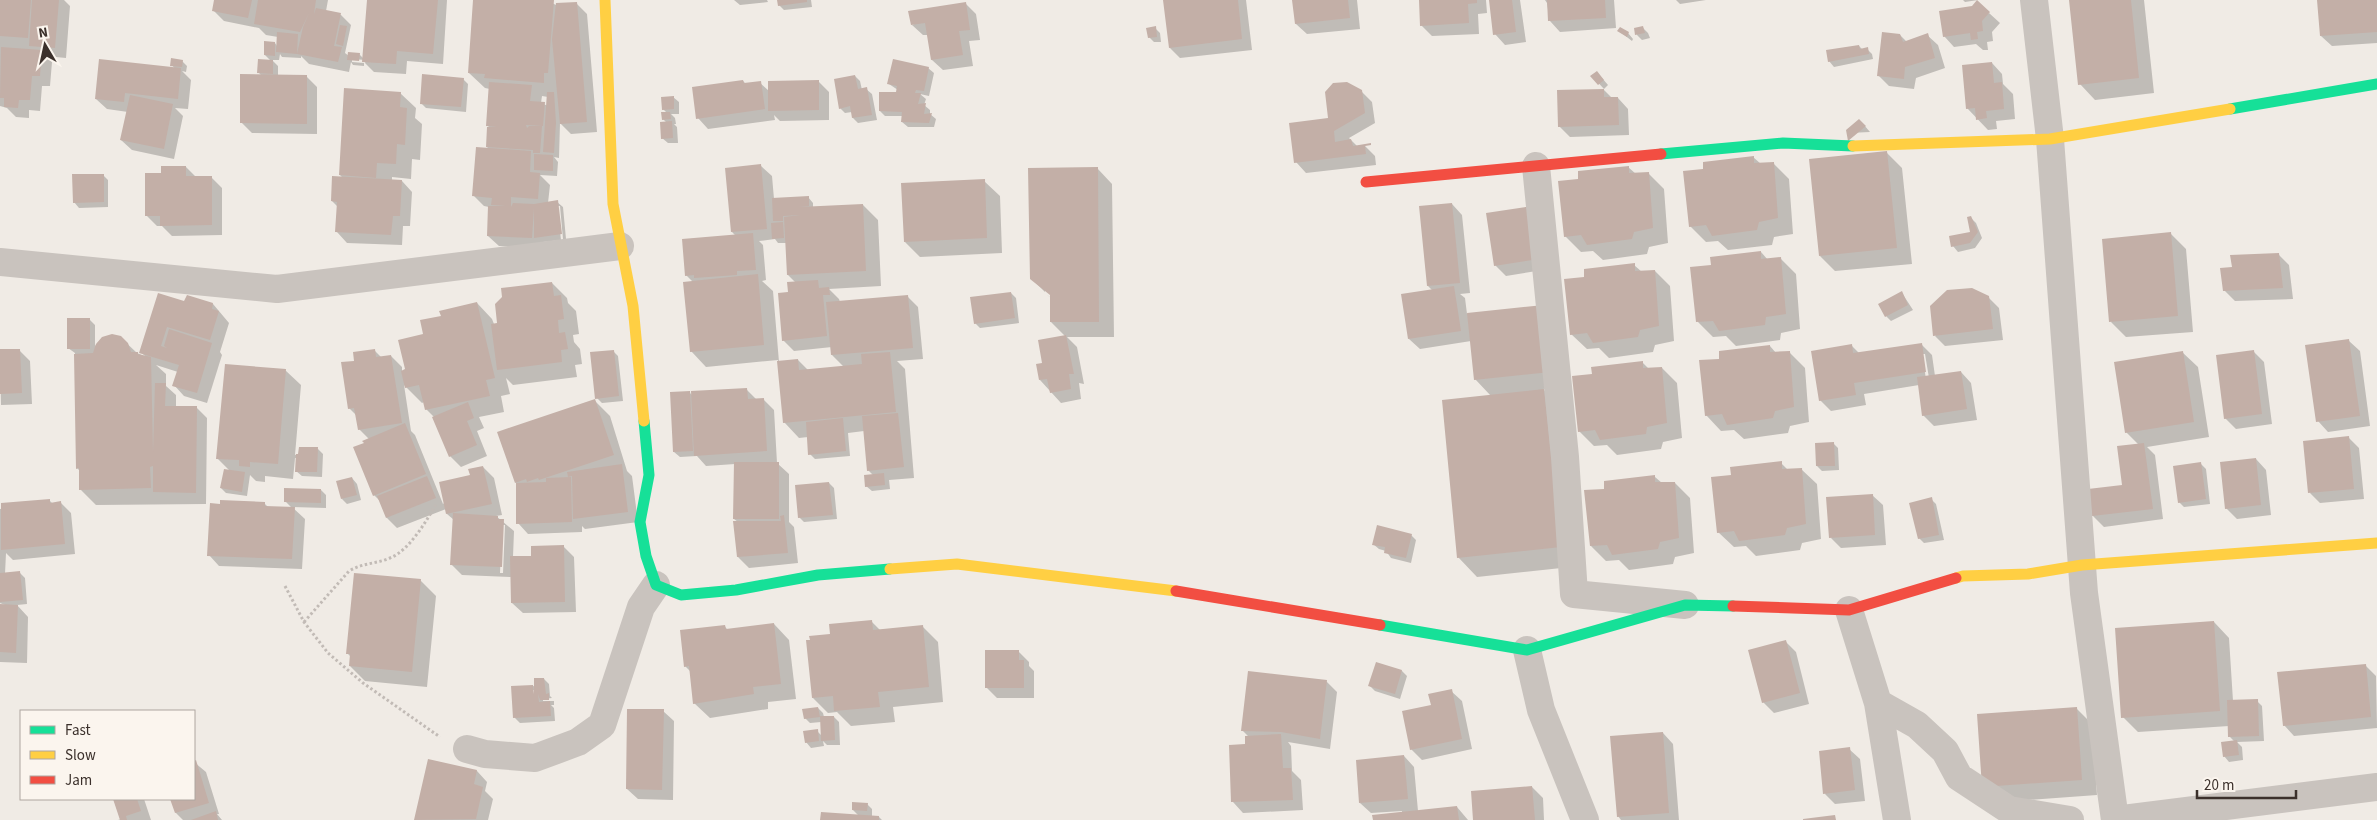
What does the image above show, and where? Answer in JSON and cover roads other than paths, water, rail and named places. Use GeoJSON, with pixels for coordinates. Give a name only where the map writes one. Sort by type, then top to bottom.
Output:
{"type":"FeatureCollection","features":[{"type":"Feature","properties":{"kind":"street"},"geometry":{"type":"LineString","coordinates":[[606,0],[613,204],[633,306],[648,475],[640,522],[646,556],[656,585],[681,595],[736,590],[818,575],[957,564],[1220,598],[1527,650],[1685,605]]}},
{"type":"Feature","properties":{"kind":"street"},"geometry":{"type":"LineString","coordinates":[[2034,0],[2050,139],[2082,565],[2115,820],[2377,787]]}},
{"type":"Feature","properties":{"kind":"street"},"geometry":{"type":"LineString","coordinates":[[1366,182],[1783,143],[1858,146],[2050,139],[2377,84]]}},
{"type":"Feature","properties":{"kind":"street"},"geometry":{"type":"LineString","coordinates":[[1536,166],[1565,457],[1574,594],[1685,605],[1849,610],[1962,576],[2028,574],[2082,565],[2377,543]]}},
{"type":"Feature","properties":{"kind":"street"},"geometry":{"type":"LineString","coordinates":[[0,262],[277,289],[620,246]]}},
{"type":"Feature","properties":{"kind":"street"},"geometry":{"type":"LineString","coordinates":[[467,749],[485,754],[535,758],[578,742],[602,725],[640,607],[656,585]]}},
{"type":"Feature","properties":{"kind":"street"},"geometry":{"type":"LineString","coordinates":[[1849,610],[1878,703],[1897,820]]}},
{"type":"Feature","properties":{"kind":"street"},"geometry":{"type":"LineString","coordinates":[[1527,650],[1541,710],[1585,820]]}},
{"type":"Feature","properties":{"kind":"street"},"geometry":{"type":"LineString","coordinates":[[1878,703],[1917,725],[1945,751],[1959,777],[2009,810],[2070,820]]}}]}
